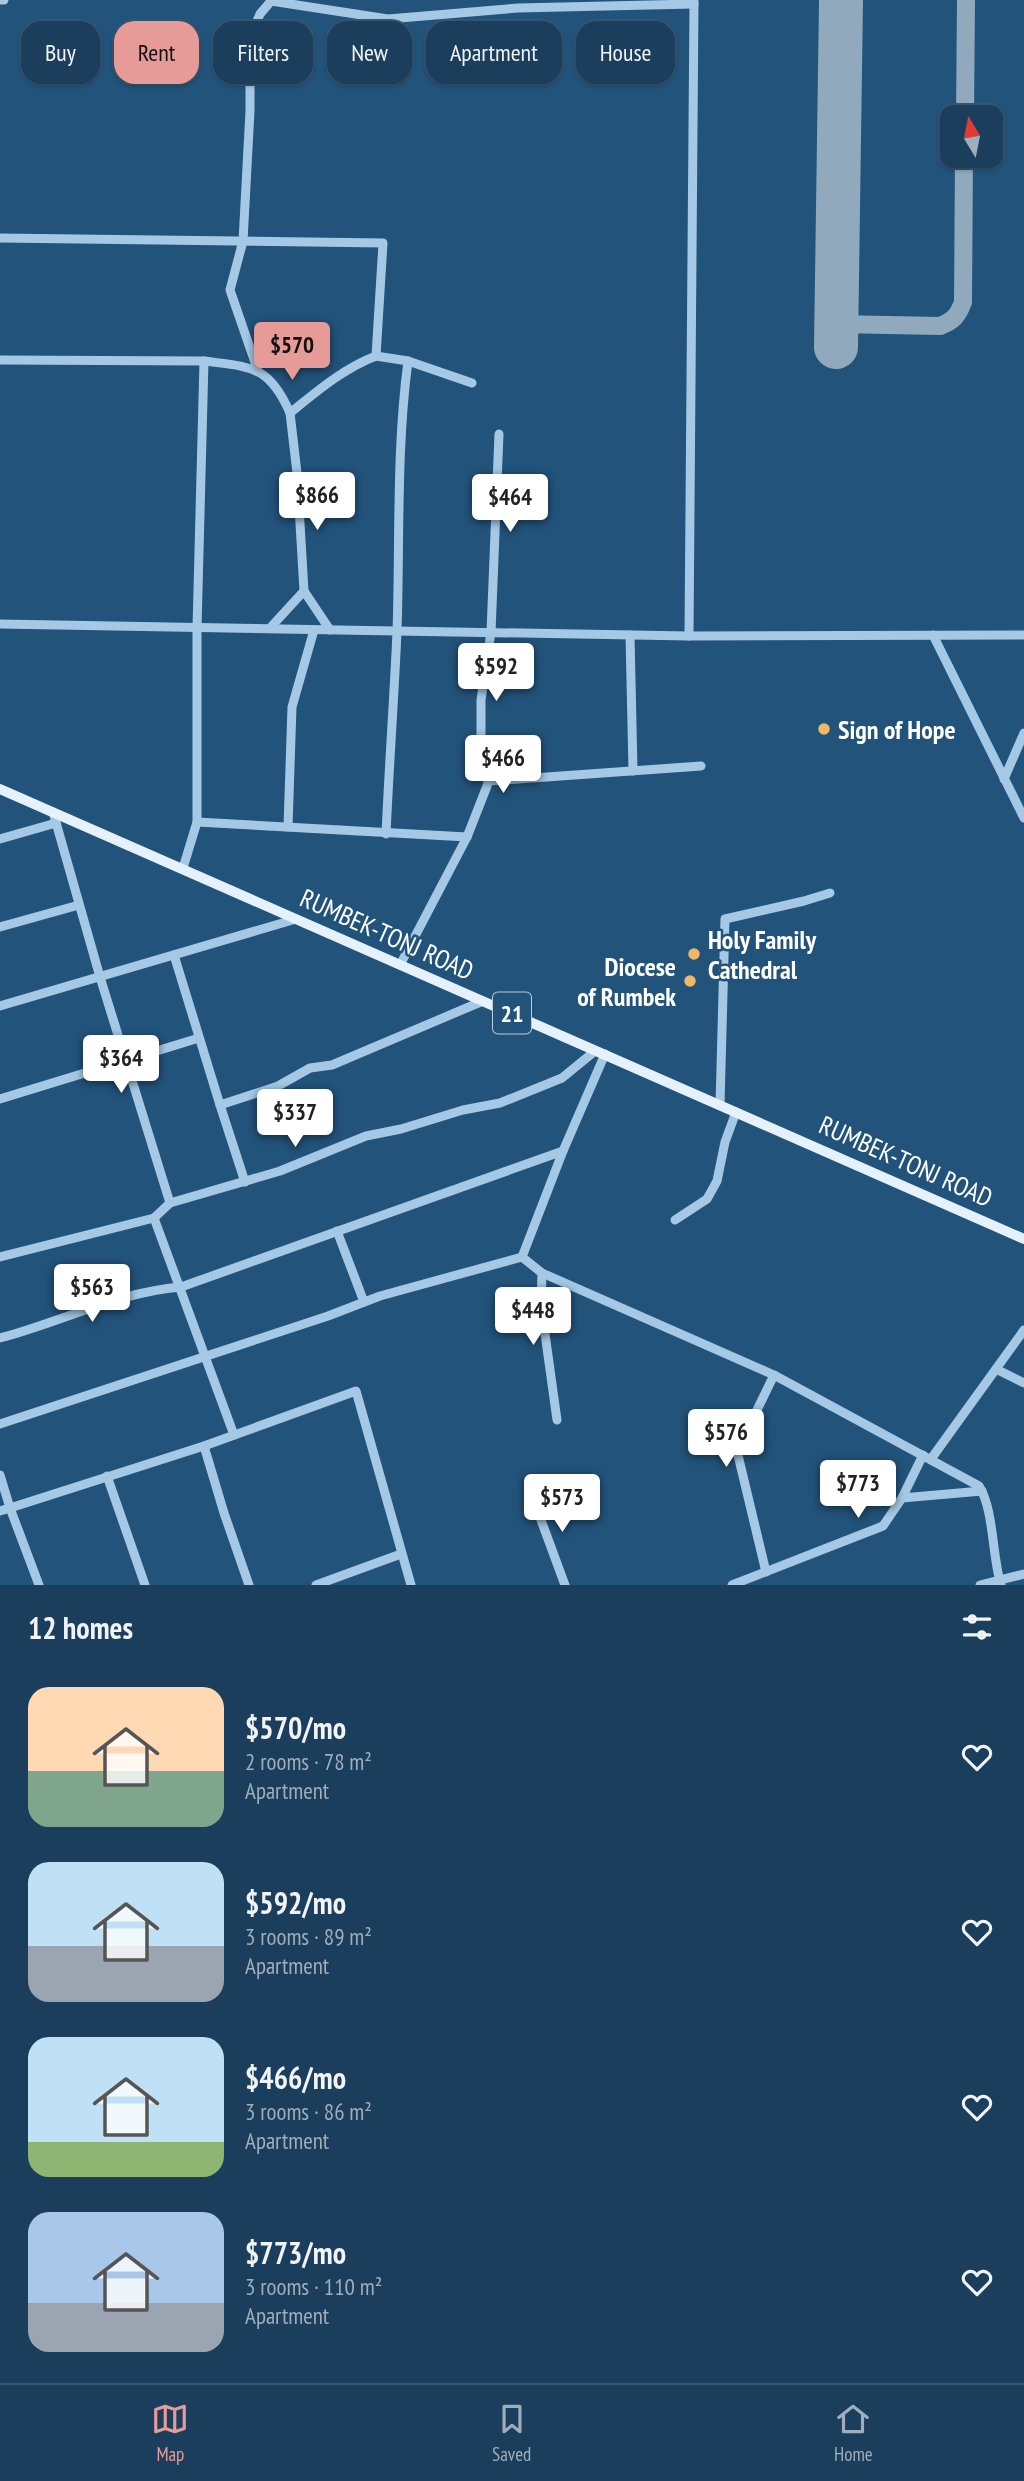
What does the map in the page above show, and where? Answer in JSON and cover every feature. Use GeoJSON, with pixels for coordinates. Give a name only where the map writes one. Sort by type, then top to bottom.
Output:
{"type":"FeatureCollection","features":[{"type":"Feature","properties":{"kind":"main road","name":"RUMBEK-TONJ ROAD"},"geometry":{"type":"LineString","coordinates":[[0,789],[54,817],[183,868],[1024,1239]]}},
{"type":"Feature","properties":{"kind":"street"},"geometry":{"type":"LineString","coordinates":[[262,0],[388,19],[518,8],[694,2],[689,636]]}},
{"type":"Feature","properties":{"kind":"street"},"geometry":{"type":"LineString","coordinates":[[258,371],[230,290],[243,241],[250,111],[250,38],[260,15],[271,1]]}},
{"type":"Feature","properties":{"kind":"street"},"geometry":{"type":"LineString","coordinates":[[0,238],[383,243],[376,356]]}},
{"type":"Feature","properties":{"kind":"street"},"geometry":{"type":"LineString","coordinates":[[290,413],[321,388],[364,360],[376,356],[408,361],[472,383]]}},
{"type":"Feature","properties":{"kind":"street"},"geometry":{"type":"LineString","coordinates":[[0,360],[204,361],[258,371],[280,391],[290,413],[297,473],[304,591],[330,630]]}},
{"type":"Feature","properties":{"kind":"street"},"geometry":{"type":"LineString","coordinates":[[183,868],[197,822],[197,628],[204,361]]}},
{"type":"Feature","properties":{"kind":"street"},"geometry":{"type":"LineString","coordinates":[[386,834],[397,631],[401,408],[408,361]]}},
{"type":"Feature","properties":{"kind":"street"},"geometry":{"type":"LineString","coordinates":[[499,434],[491,632],[481,700],[481,773],[489,781],[701,766]]}},
{"type":"Feature","properties":{"kind":"street"},"geometry":{"type":"LineString","coordinates":[[270,628],[304,591]]}},
{"type":"Feature","properties":{"kind":"street"},"geometry":{"type":"LineString","coordinates":[[0,624],[689,636],[1024,635]]}},
{"type":"Feature","properties":{"kind":"street"},"geometry":{"type":"LineString","coordinates":[[288,827],[292,707],[314,630]]}},
{"type":"Feature","properties":{"kind":"street"},"geometry":{"type":"LineString","coordinates":[[630,635],[633,771]]}},
{"type":"Feature","properties":{"kind":"street"},"geometry":{"type":"LineString","coordinates":[[933,635],[1024,818]]}},
{"type":"Feature","properties":{"kind":"street"},"geometry":{"type":"LineString","coordinates":[[1004,779],[1024,733]]}},
{"type":"Feature","properties":{"kind":"street"},"geometry":{"type":"LineString","coordinates":[[400,965],[467,837],[489,781]]}},
{"type":"Feature","properties":{"kind":"street"},"geometry":{"type":"LineString","coordinates":[[0,839],[54,817],[170,1203]]}},
{"type":"Feature","properties":{"kind":"street"},"geometry":{"type":"LineString","coordinates":[[197,822],[467,837]]}},
{"type":"Feature","properties":{"kind":"street"},"geometry":{"type":"LineString","coordinates":[[720,1105],[725,919],[804,901],[830,892]]}},
{"type":"Feature","properties":{"kind":"street"},"geometry":{"type":"LineString","coordinates":[[0,927],[79,905]]}},
{"type":"Feature","properties":{"kind":"street"},"geometry":{"type":"LineString","coordinates":[[0,1006],[296,919]]}},
{"type":"Feature","properties":{"kind":"street"},"geometry":{"type":"LineString","coordinates":[[174,955],[245,1182]]}},
{"type":"Feature","properties":{"kind":"street"},"geometry":{"type":"LineString","coordinates":[[220,1105],[278,1086],[310,1068],[332,1065],[483,1001]]}},
{"type":"Feature","properties":{"kind":"street"},"geometry":{"type":"LineString","coordinates":[[0,1099],[199,1038]]}},
{"type":"Feature","properties":{"kind":"street"},"geometry":{"type":"LineString","coordinates":[[522,1257],[600,1053]]}},
{"type":"Feature","properties":{"kind":"street"},"geometry":{"type":"LineString","coordinates":[[0,1256],[154,1217],[170,1203],[245,1182],[366,1136],[500,1103],[562,1078],[600,1053]]}},
{"type":"Feature","properties":{"kind":"street"},"geometry":{"type":"LineString","coordinates":[[675,1220],[707,1199],[717,1181],[736,1112]]}},
{"type":"Feature","properties":{"kind":"street"},"geometry":{"type":"LineString","coordinates":[[0,1338],[154,1289],[181,1287],[563,1151]]}},
{"type":"Feature","properties":{"kind":"street"},"geometry":{"type":"LineString","coordinates":[[154,1217],[181,1287],[203,1357],[234,1435]]}},
{"type":"Feature","properties":{"kind":"street"},"geometry":{"type":"LineString","coordinates":[[337,1231],[364,1302]]}},
{"type":"Feature","properties":{"kind":"street"},"geometry":{"type":"LineString","coordinates":[[522,1257],[542,1273],[774,1376],[979,1486],[1000,1582]]}},
{"type":"Feature","properties":{"kind":"street"},"geometry":{"type":"LineString","coordinates":[[0,1423],[364,1302],[522,1257]]}},
{"type":"Feature","properties":{"kind":"street"},"geometry":{"type":"LineString","coordinates":[[542,1273],[541,1305],[557,1420]]}},
{"type":"Feature","properties":{"kind":"street"},"geometry":{"type":"LineString","coordinates":[[732,1585],[883,1526],[927,1457],[1024,1330]]}},
{"type":"Feature","properties":{"kind":"street"},"geometry":{"type":"LineString","coordinates":[[996,1369],[1024,1383]]}},
{"type":"Feature","properties":{"kind":"street"},"geometry":{"type":"LineString","coordinates":[[766,1572],[737,1451],[774,1376]]}},
{"type":"Feature","properties":{"kind":"street"},"geometry":{"type":"LineString","coordinates":[[0,1511],[204,1446],[356,1391],[411,1585]]}},
{"type":"Feature","properties":{"kind":"street"},"geometry":{"type":"LineString","coordinates":[[204,1446],[249,1585]]}},
{"type":"Feature","properties":{"kind":"street"},"geometry":{"type":"LineString","coordinates":[[0,1475],[39,1585]]}},
{"type":"Feature","properties":{"kind":"street"},"geometry":{"type":"LineString","coordinates":[[107,1476],[145,1585]]}},
{"type":"Feature","properties":{"kind":"street"},"geometry":{"type":"LineString","coordinates":[[902,1498],[982,1491]]}},
{"type":"Feature","properties":{"kind":"street"},"geometry":{"type":"LineString","coordinates":[[531,1493],[565,1585]]}},
{"type":"Feature","properties":{"kind":"street"},"geometry":{"type":"LineString","coordinates":[[316,1585],[401,1554]]}},
{"type":"Feature","properties":{"kind":"street"},"geometry":{"type":"LineString","coordinates":[[980,1585],[1024,1574]]}},
{"type":"Feature","properties":{"kind":"taxiway"},"geometry":{"type":"LineString","coordinates":[[965,105],[966,0]]}},
{"type":"Feature","properties":{"kind":"taxiway"},"geometry":{"type":"LineString","coordinates":[[836,324],[940,326],[957,314],[963,302],[964,168]]}},
{"type":"Feature","properties":{"kind":"runway"},"geometry":{"type":"LineString","coordinates":[[836,347],[841,0]]}},
{"type":"Feature","properties":{"kind":"place","name":"Sign of Hope"},"geometry":{"type":"Point","coordinates":[824,729]}},
{"type":"Feature","properties":{"kind":"place","name":"Holy Family Cathedral"},"geometry":{"type":"Point","coordinates":[694,954]}},
{"type":"Feature","properties":{"kind":"place","name":"Diocese of Rumbek"},"geometry":{"type":"Point","coordinates":[690,981]}}]}
